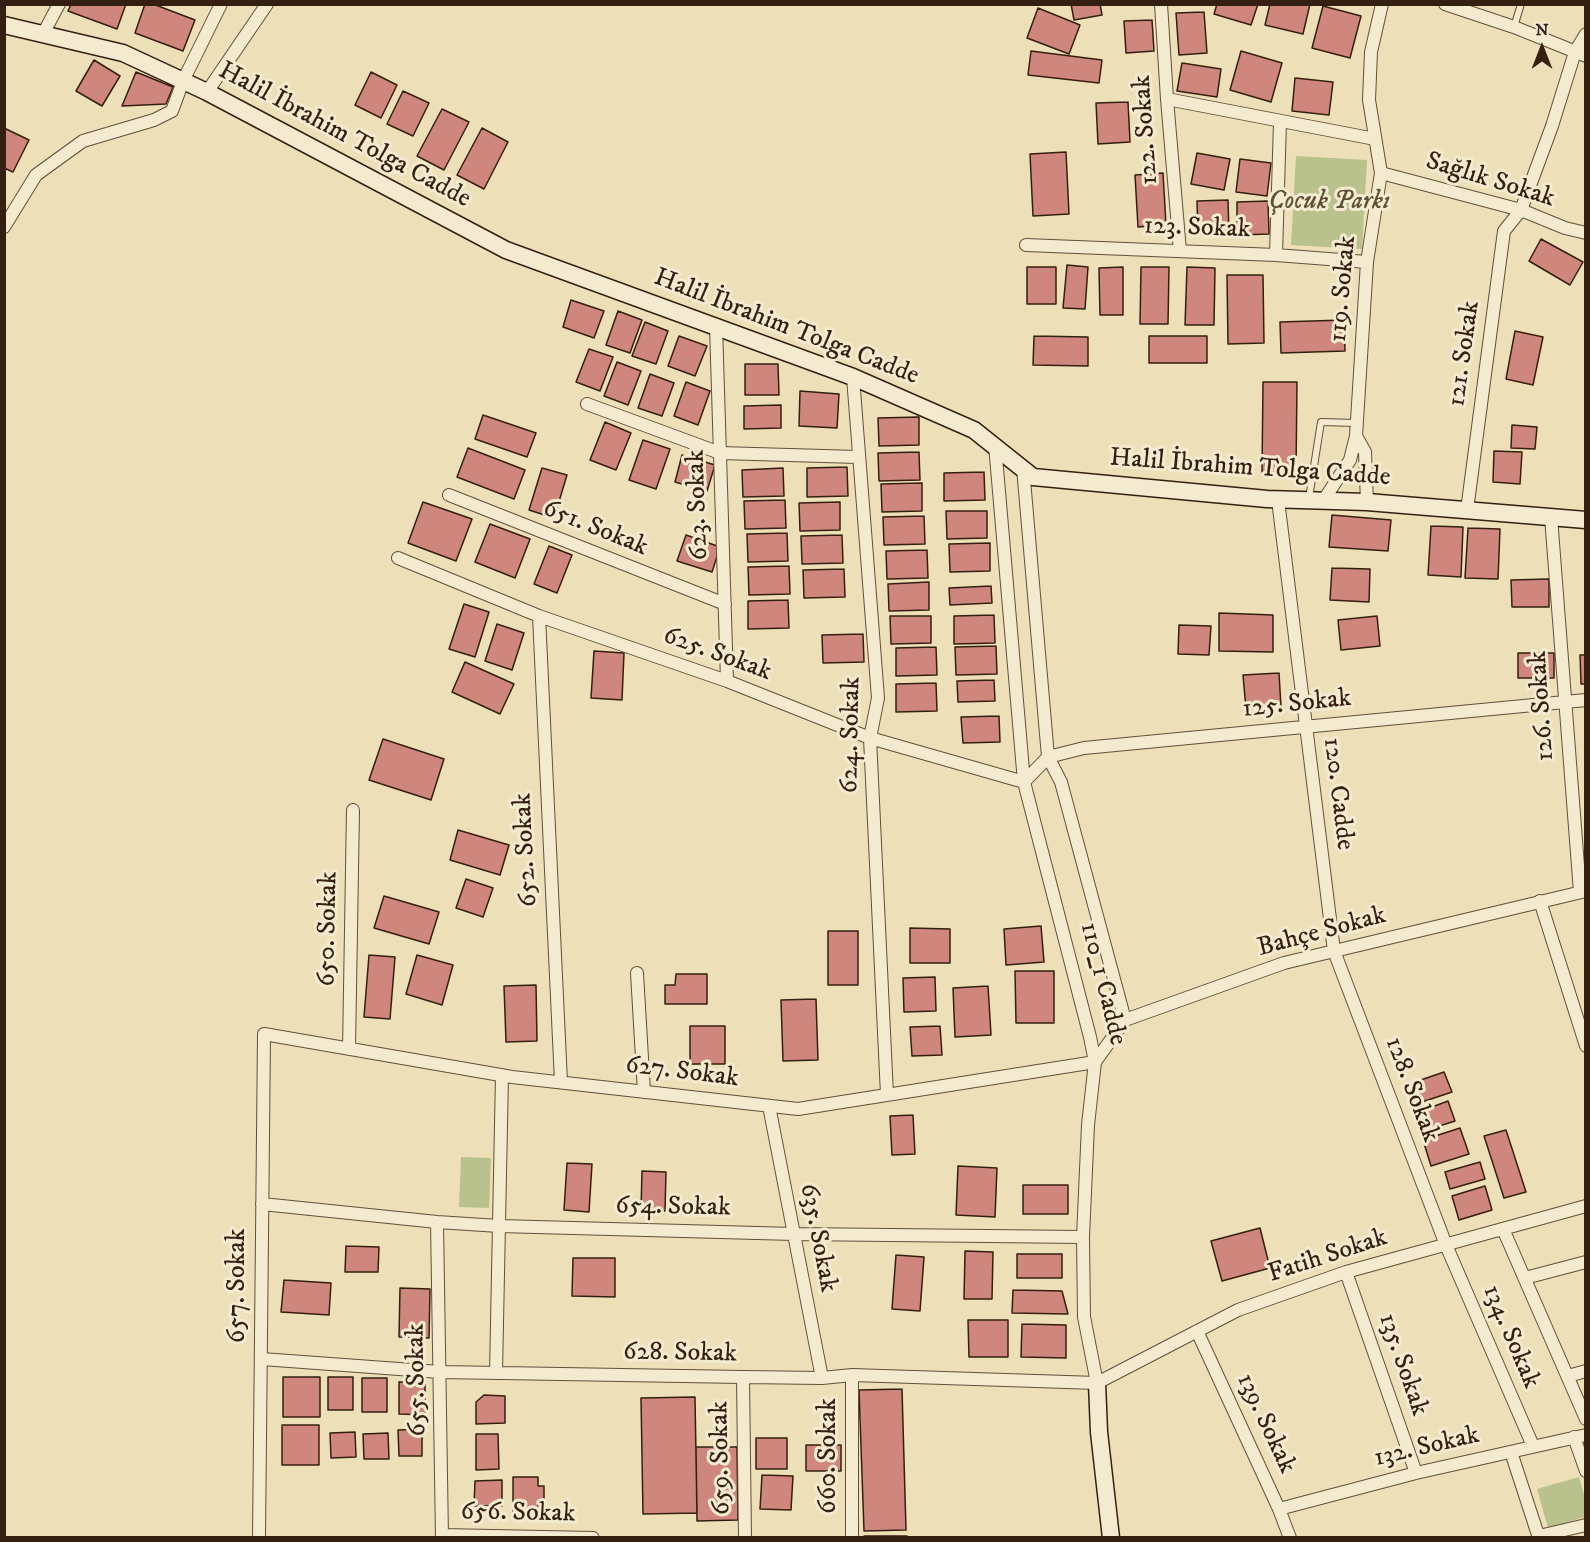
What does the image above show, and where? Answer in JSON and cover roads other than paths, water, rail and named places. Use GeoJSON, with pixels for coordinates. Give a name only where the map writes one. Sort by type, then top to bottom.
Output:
{"type":"FeatureCollection","features":[{"type":"Feature","properties":{"kind":"street"},"geometry":{"type":"LineString","coordinates":[[43,34],[59,4]]}},
{"type":"Feature","properties":{"kind":"street"},"geometry":{"type":"LineString","coordinates":[[4,226],[36,176],[82,141],[154,120],[172,111],[183,81],[221,4]]}},
{"type":"Feature","properties":{"kind":"street"},"geometry":{"type":"LineString","coordinates":[[207,92],[267,4]]}},
{"type":"Feature","properties":{"kind":"street","name":"122. Sokak"},"geometry":{"type":"LineString","coordinates":[[1161,4],[1180,251]]}},
{"type":"Feature","properties":{"kind":"street","name":"119. Sokak"},"geometry":{"type":"LineString","coordinates":[[1356,436],[1367,262],[1381,173],[1369,100],[1371,52],[1382,4]]}},
{"type":"Feature","properties":{"kind":"street"},"geometry":{"type":"LineString","coordinates":[[1445,4],[1514,27],[1580,54]]}},
{"type":"Feature","properties":{"kind":"street","name":"Halil İbrahim Tolga Cadde"},"geometry":{"type":"LineString","coordinates":[[4,25],[123,53],[207,92],[506,250],[853,377],[974,430],[1034,477],[1278,500],[1367,502],[1586,520]]}},
{"type":"Feature","properties":{"kind":"street","name":"121. Sokak"},"geometry":{"type":"LineString","coordinates":[[1467,510],[1504,231],[1521,210],[1586,34]]}},
{"type":"Feature","properties":{"kind":"street"},"geometry":{"type":"LineString","coordinates":[[1167,99],[1376,139]]}},
{"type":"Feature","properties":{"kind":"street"},"geometry":{"type":"LineString","coordinates":[[1276,255],[1280,122]]}},
{"type":"Feature","properties":{"kind":"street","name":"Sağlık Sokak"},"geometry":{"type":"LineString","coordinates":[[1381,173],[1521,210],[1565,228],[1586,233]]}},
{"type":"Feature","properties":{"kind":"street","name":"123. Sokak"},"geometry":{"type":"LineString","coordinates":[[1026,245],[1276,255],[1367,262]]}},
{"type":"Feature","properties":{"kind":"street","name":"623. Sokak"},"geometry":{"type":"LineString","coordinates":[[716,326],[727,681]]}},
{"type":"Feature","properties":{"kind":"street","name":"624. Sokak"},"geometry":{"type":"LineString","coordinates":[[853,377],[878,698],[870,738],[887,1095]]}},
{"type":"Feature","properties":{"kind":"street"},"geometry":{"type":"LineString","coordinates":[[587,404],[720,453],[858,457]]}},
{"type":"Feature","properties":{"kind":"street"},"geometry":{"type":"LineString","coordinates":[[1316,501],[1350,460],[1356,436]]}},
{"type":"Feature","properties":{"kind":"street"},"geometry":{"type":"LineString","coordinates":[[1356,436],[1365,452],[1367,502]]}},
{"type":"Feature","properties":{"kind":"street","name":"110_1 Cadde"},"geometry":{"type":"LineString","coordinates":[[994,445],[1024,782],[1095,1062],[1088,1125],[1083,1237],[1084,1317],[1097,1383],[1098,1432],[1111,1538]]}},
{"type":"Feature","properties":{"kind":"street","name":"110_1 Cadde"},"geometry":{"type":"LineString","coordinates":[[1023,468],[1048,757],[1061,782],[1125,1020]]}},
{"type":"Feature","properties":{"kind":"street","name":"651. Sokak"},"geometry":{"type":"LineString","coordinates":[[449,495],[725,604]]}},
{"type":"Feature","properties":{"kind":"street","name":"120. Cadde"},"geometry":{"type":"LineString","coordinates":[[1278,500],[1334,951]]}},
{"type":"Feature","properties":{"kind":"street","name":"126. Sokak"},"geometry":{"type":"LineString","coordinates":[[1551,517],[1583,892]]}},
{"type":"Feature","properties":{"kind":"street","name":"625. Sokak"},"geometry":{"type":"LineString","coordinates":[[398,558],[538,616],[727,681],[870,738],[1024,782]]}},
{"type":"Feature","properties":{"kind":"street","name":"652. Sokak"},"geometry":{"type":"LineString","coordinates":[[538,616],[561,1082]]}},
{"type":"Feature","properties":{"kind":"street","name":"125. Sokak"},"geometry":{"type":"LineString","coordinates":[[1048,757],[1084,748],[1586,700]]}},
{"type":"Feature","properties":{"kind":"street"},"geometry":{"type":"LineString","coordinates":[[1024,782],[1048,757]]}},
{"type":"Feature","properties":{"kind":"street","name":"650. Sokak"},"geometry":{"type":"LineString","coordinates":[[349,1049],[353,810]]}},
{"type":"Feature","properties":{"kind":"street","name":"Bahçe Sokak"},"geometry":{"type":"LineString","coordinates":[[1125,1020],[1284,963],[1583,892]]}},
{"type":"Feature","properties":{"kind":"street"},"geometry":{"type":"LineString","coordinates":[[1540,901],[1586,1047]]}},
{"type":"Feature","properties":{"kind":"street","name":"128. Sokak"},"geometry":{"type":"LineString","coordinates":[[1334,951],[1446,1245]]}},
{"type":"Feature","properties":{"kind":"street"},"geometry":{"type":"LineString","coordinates":[[637,973],[644,1092]]}},
{"type":"Feature","properties":{"kind":"street"},"geometry":{"type":"LineString","coordinates":[[1095,1062],[1125,1020]]}},
{"type":"Feature","properties":{"kind":"street","name":"627. Sokak"},"geometry":{"type":"LineString","coordinates":[[264,1035],[502,1075],[798,1109],[1095,1062]]}},
{"type":"Feature","properties":{"kind":"street","name":"657. Sokak"},"geometry":{"type":"LineString","coordinates":[[259,1538],[264,1035]]}},
{"type":"Feature","properties":{"kind":"street"},"geometry":{"type":"LineString","coordinates":[[496,1373],[502,1075]]}},
{"type":"Feature","properties":{"kind":"street","name":"635. Sokak"},"geometry":{"type":"LineString","coordinates":[[769,1106],[822,1378]]}},
{"type":"Feature","properties":{"kind":"street","name":"654. Sokak"},"geometry":{"type":"LineString","coordinates":[[262,1204],[499,1226],[794,1234],[1083,1237]]}},
{"type":"Feature","properties":{"kind":"street","name":"Fatih Sokak"},"geometry":{"type":"LineString","coordinates":[[1097,1383],[1238,1310],[1346,1272],[1586,1206]]}},
{"type":"Feature","properties":{"kind":"street","name":"655. Sokak"},"geometry":{"type":"LineString","coordinates":[[437,1222],[442,1536]]}},
{"type":"Feature","properties":{"kind":"street"},"geometry":{"type":"LineString","coordinates":[[1503,1229],[1586,1419]]}},
{"type":"Feature","properties":{"kind":"street","name":"134. Sokak"},"geometry":{"type":"LineString","coordinates":[[1446,1245],[1533,1446]]}},
{"type":"Feature","properties":{"kind":"street"},"geometry":{"type":"LineString","coordinates":[[1526,1278],[1586,1262]]}},
{"type":"Feature","properties":{"kind":"street","name":"135. Sokak"},"geometry":{"type":"LineString","coordinates":[[1346,1272],[1416,1473]]}},
{"type":"Feature","properties":{"kind":"street","name":"139. Sokak"},"geometry":{"type":"LineString","coordinates":[[1197,1331],[1279,1509],[1290,1538]]}},
{"type":"Feature","properties":{"kind":"street","name":"628. Sokak"},"geometry":{"type":"LineString","coordinates":[[262,1359],[440,1372],[822,1378],[852,1375],[1097,1383]]}},
{"type":"Feature","properties":{"kind":"street"},"geometry":{"type":"LineString","coordinates":[[1568,1376],[1586,1371]]}},
{"type":"Feature","properties":{"kind":"street","name":"660. Sokak"},"geometry":{"type":"LineString","coordinates":[[852,1375],[852,1538]]}},
{"type":"Feature","properties":{"kind":"street","name":"659. Sokak"},"geometry":{"type":"LineString","coordinates":[[743,1377],[745,1538]]}},
{"type":"Feature","properties":{"kind":"street"},"geometry":{"type":"LineString","coordinates":[[1580,1436],[1586,1471]]}},
{"type":"Feature","properties":{"kind":"street","name":"132. Sokak"},"geometry":{"type":"LineString","coordinates":[[1279,1509],[1416,1473],[1580,1436]]}},
{"type":"Feature","properties":{"kind":"street"},"geometry":{"type":"LineString","coordinates":[[1511,1452],[1539,1537],[1586,1525]]}},
{"type":"Feature","properties":{"kind":"street","name":"656. Sokak"},"geometry":{"type":"LineString","coordinates":[[442,1536],[593,1538]]}},
{"type":"Feature","properties":{"kind":"lane"},"geometry":{"type":"LineString","coordinates":[[1514,27],[1521,4]]}},
{"type":"Feature","properties":{"kind":"lane"},"geometry":{"type":"LineString","coordinates":[[1316,501],[1321,422],[1357,423]]}},
{"type":"Feature","properties":{"kind":"park label","name":"Çocuk Parkı"},"geometry":{"type":"Point","coordinates":[1329,203]}}]}
